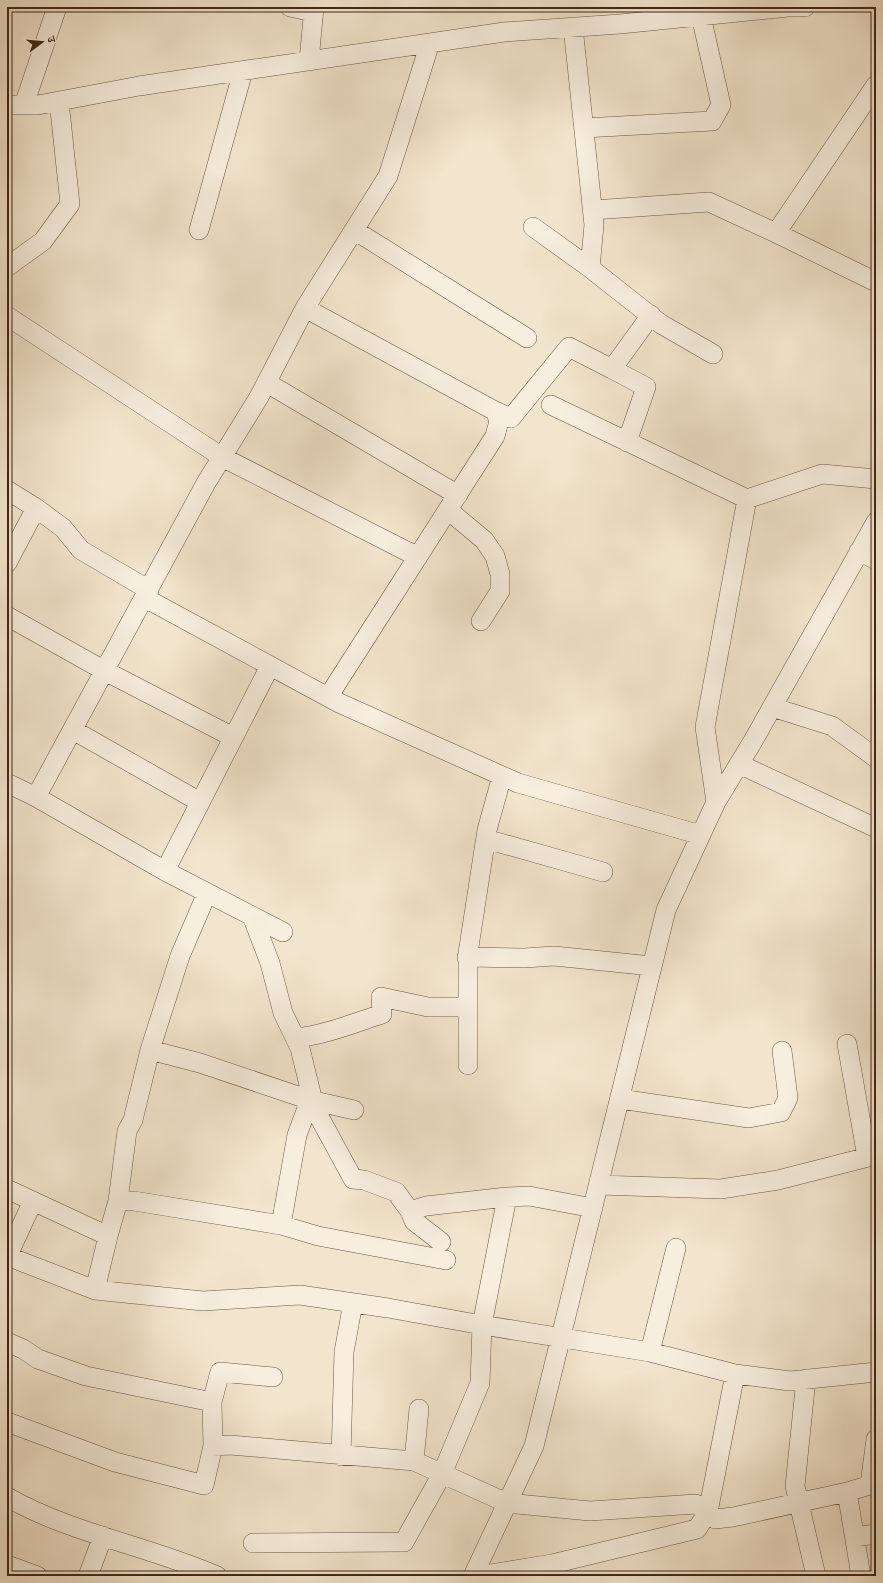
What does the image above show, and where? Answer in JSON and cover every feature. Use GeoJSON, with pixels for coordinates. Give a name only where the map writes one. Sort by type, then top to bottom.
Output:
{"type":"FeatureCollection","features":[{"type":"Feature","properties":{"kind":"street"},"geometry":{"type":"LineString","coordinates":[[57,7],[16,105],[38,105],[139,86],[504,32],[572,27],[703,12],[805,7]]}},
{"type":"Feature","properties":{"kind":"street"},"geometry":{"type":"LineString","coordinates":[[290,7],[313,9],[309,61]]}},
{"type":"Feature","properties":{"kind":"street"},"geometry":{"type":"LineString","coordinates":[[584,128],[712,121],[720,105],[703,12]]}},
{"type":"Feature","properties":{"kind":"street"},"geometry":{"type":"LineString","coordinates":[[572,27],[593,210],[594,225],[590,268]]}},
{"type":"Feature","properties":{"kind":"street"},"geometry":{"type":"LineString","coordinates":[[36,797],[206,483],[259,397],[305,308],[388,176],[430,43]]}},
{"type":"Feature","properties":{"kind":"street"},"geometry":{"type":"LineString","coordinates":[[200,230],[243,71]]}},
{"type":"Feature","properties":{"kind":"street"},"geometry":{"type":"LineString","coordinates":[[776,233],[876,85]]}},
{"type":"Feature","properties":{"kind":"street"},"geometry":{"type":"LineString","coordinates":[[7,267],[43,241],[70,204],[59,101]]}},
{"type":"Feature","properties":{"kind":"street"},"geometry":{"type":"LineString","coordinates":[[593,210],[709,202],[876,282]]}},
{"type":"Feature","properties":{"kind":"street"},"geometry":{"type":"LineString","coordinates":[[533,227],[590,268],[661,324],[713,354]]}},
{"type":"Feature","properties":{"kind":"street"},"geometry":{"type":"LineString","coordinates":[[354,230],[526,338]]}},
{"type":"Feature","properties":{"kind":"street"},"geometry":{"type":"LineString","coordinates":[[305,308],[495,411],[511,418],[569,347],[646,387],[627,442]]}},
{"type":"Feature","properties":{"kind":"street"},"geometry":{"type":"LineString","coordinates":[[612,369],[651,315]]}},
{"type":"Feature","properties":{"kind":"street"},"geometry":{"type":"LineString","coordinates":[[7,316],[222,457],[418,557]]}},
{"type":"Feature","properties":{"kind":"street"},"geometry":{"type":"LineString","coordinates":[[267,382],[453,502],[495,556],[500,574],[500,591],[481,622]]}},
{"type":"Feature","properties":{"kind":"street"},"geometry":{"type":"LineString","coordinates":[[552,405],[747,499],[822,474],[876,479]]}},
{"type":"Feature","properties":{"kind":"street"},"geometry":{"type":"LineString","coordinates":[[328,697],[495,436],[499,421],[495,411]]}},
{"type":"Feature","properties":{"kind":"street"},"geometry":{"type":"LineString","coordinates":[[7,490],[36,508],[63,528],[81,550],[147,594],[270,666],[328,697],[518,783],[701,835]]}},
{"type":"Feature","properties":{"kind":"street"},"geometry":{"type":"LineString","coordinates":[[716,802],[705,727],[747,499]]}},
{"type":"Feature","properties":{"kind":"street"},"geometry":{"type":"LineString","coordinates":[[7,563],[36,508]]}},
{"type":"Feature","properties":{"kind":"street"},"geometry":{"type":"LineString","coordinates":[[473,1576],[534,1446],[666,910],[716,802],[772,707],[868,555],[876,522]]}},
{"type":"Feature","properties":{"kind":"street"},"geometry":{"type":"LineString","coordinates":[[7,616],[105,670],[233,737]]}},
{"type":"Feature","properties":{"kind":"street"},"geometry":{"type":"LineString","coordinates":[[165,871],[270,666]]}},
{"type":"Feature","properties":{"kind":"street"},"geometry":{"type":"LineString","coordinates":[[772,707],[832,726],[876,758]]}},
{"type":"Feature","properties":{"kind":"street"},"geometry":{"type":"LineString","coordinates":[[73,730],[200,802]]}},
{"type":"Feature","properties":{"kind":"street"},"geometry":{"type":"LineString","coordinates":[[739,764],[876,828]]}},
{"type":"Feature","properties":{"kind":"street"},"geometry":{"type":"LineString","coordinates":[[468,1065],[468,957],[486,839],[502,776]]}},
{"type":"Feature","properties":{"kind":"street"},"geometry":{"type":"LineString","coordinates":[[7,783],[36,797],[165,871],[283,932]]}},
{"type":"Feature","properties":{"kind":"street"},"geometry":{"type":"LineString","coordinates":[[486,839],[603,872]]}},
{"type":"Feature","properties":{"kind":"street"},"geometry":{"type":"LineString","coordinates":[[96,1290],[108,1236],[118,1201],[127,1131],[133,1120],[150,1050],[180,956],[207,893]]}},
{"type":"Feature","properties":{"kind":"street"},"geometry":{"type":"LineString","coordinates":[[252,916],[270,963],[283,1014],[296,1038],[310,1087],[310,1100],[297,1135],[281,1226]]}},
{"type":"Feature","properties":{"kind":"street"},"geometry":{"type":"LineString","coordinates":[[468,957],[524,958],[554,956],[652,966]]}},
{"type":"Feature","properties":{"kind":"street"},"geometry":{"type":"LineString","coordinates":[[296,1038],[308,1037],[335,1030],[382,1014],[381,997],[428,1006],[468,1007]]}},
{"type":"Feature","properties":{"kind":"street"},"geometry":{"type":"LineString","coordinates":[[599,1185],[721,1189],[778,1180],[872,1156],[847,1044]]}},
{"type":"Feature","properties":{"kind":"street"},"geometry":{"type":"LineString","coordinates":[[150,1050],[200,1063],[310,1100],[354,1110]]}},
{"type":"Feature","properties":{"kind":"street"},"geometry":{"type":"LineString","coordinates":[[620,1099],[749,1118],[781,1112],[788,1098],[782,1051]]}},
{"type":"Feature","properties":{"kind":"street"},"geometry":{"type":"LineString","coordinates":[[310,1100],[353,1178],[364,1180],[396,1192],[410,1211],[414,1221],[441,1242]]}},
{"type":"Feature","properties":{"kind":"street"},"geometry":{"type":"LineString","coordinates":[[7,1190],[108,1236]]}},
{"type":"Feature","properties":{"kind":"street"},"geometry":{"type":"LineString","coordinates":[[410,1211],[426,1206],[529,1196],[593,1208]]}},
{"type":"Feature","properties":{"kind":"street"},"geometry":{"type":"LineString","coordinates":[[253,1543],[404,1542],[442,1474],[480,1383],[482,1325],[507,1197]]}},
{"type":"Feature","properties":{"kind":"street"},"geometry":{"type":"LineString","coordinates":[[118,1201],[134,1201],[281,1226],[318,1236],[446,1260]]}},
{"type":"Feature","properties":{"kind":"street"},"geometry":{"type":"LineString","coordinates":[[33,1202],[7,1256],[96,1290],[203,1300],[300,1295],[650,1352],[735,1374],[790,1381],[876,1372]]}},
{"type":"Feature","properties":{"kind":"street"},"geometry":{"type":"LineString","coordinates":[[650,1352],[676,1248]]}},
{"type":"Feature","properties":{"kind":"street"},"geometry":{"type":"LineString","coordinates":[[341,1456],[344,1352],[353,1303]]}},
{"type":"Feature","properties":{"kind":"street"},"geometry":{"type":"LineString","coordinates":[[7,1342],[23,1349],[38,1359],[86,1376],[212,1402]]}},
{"type":"Feature","properties":{"kind":"street"},"geometry":{"type":"LineString","coordinates":[[9,1427],[115,1462],[204,1485],[213,1446],[212,1402],[220,1372],[273,1376]]}},
{"type":"Feature","properties":{"kind":"street"},"geometry":{"type":"LineString","coordinates":[[478,1576],[552,1564],[697,1529],[708,1512],[735,1374]]}},
{"type":"Feature","properties":{"kind":"street"},"geometry":{"type":"LineString","coordinates":[[806,1379],[795,1486],[816,1576]]}},
{"type":"Feature","properties":{"kind":"street"},"geometry":{"type":"LineString","coordinates":[[414,1461],[419,1409]]}},
{"type":"Feature","properties":{"kind":"street"},"geometry":{"type":"LineString","coordinates":[[213,1446],[230,1445],[341,1456],[414,1461],[507,1503],[590,1511],[696,1504],[715,1519],[798,1503],[873,1485],[876,1439]]}},
{"type":"Feature","properties":{"kind":"street"},"geometry":{"type":"LineString","coordinates":[[848,1492],[861,1576]]}},
{"type":"Feature","properties":{"kind":"street"},"geometry":{"type":"LineString","coordinates":[[7,1497],[28,1509],[103,1536],[198,1567],[217,1576]]}},
{"type":"Feature","properties":{"kind":"street"},"geometry":{"type":"LineString","coordinates":[[855,1537],[876,1534]]}},
{"type":"Feature","properties":{"kind":"street"},"geometry":{"type":"LineString","coordinates":[[88,1576],[103,1536]]}},
{"type":"Feature","properties":{"kind":"street"},"geometry":{"type":"LineString","coordinates":[[7,1565],[37,1576]]}}]}
